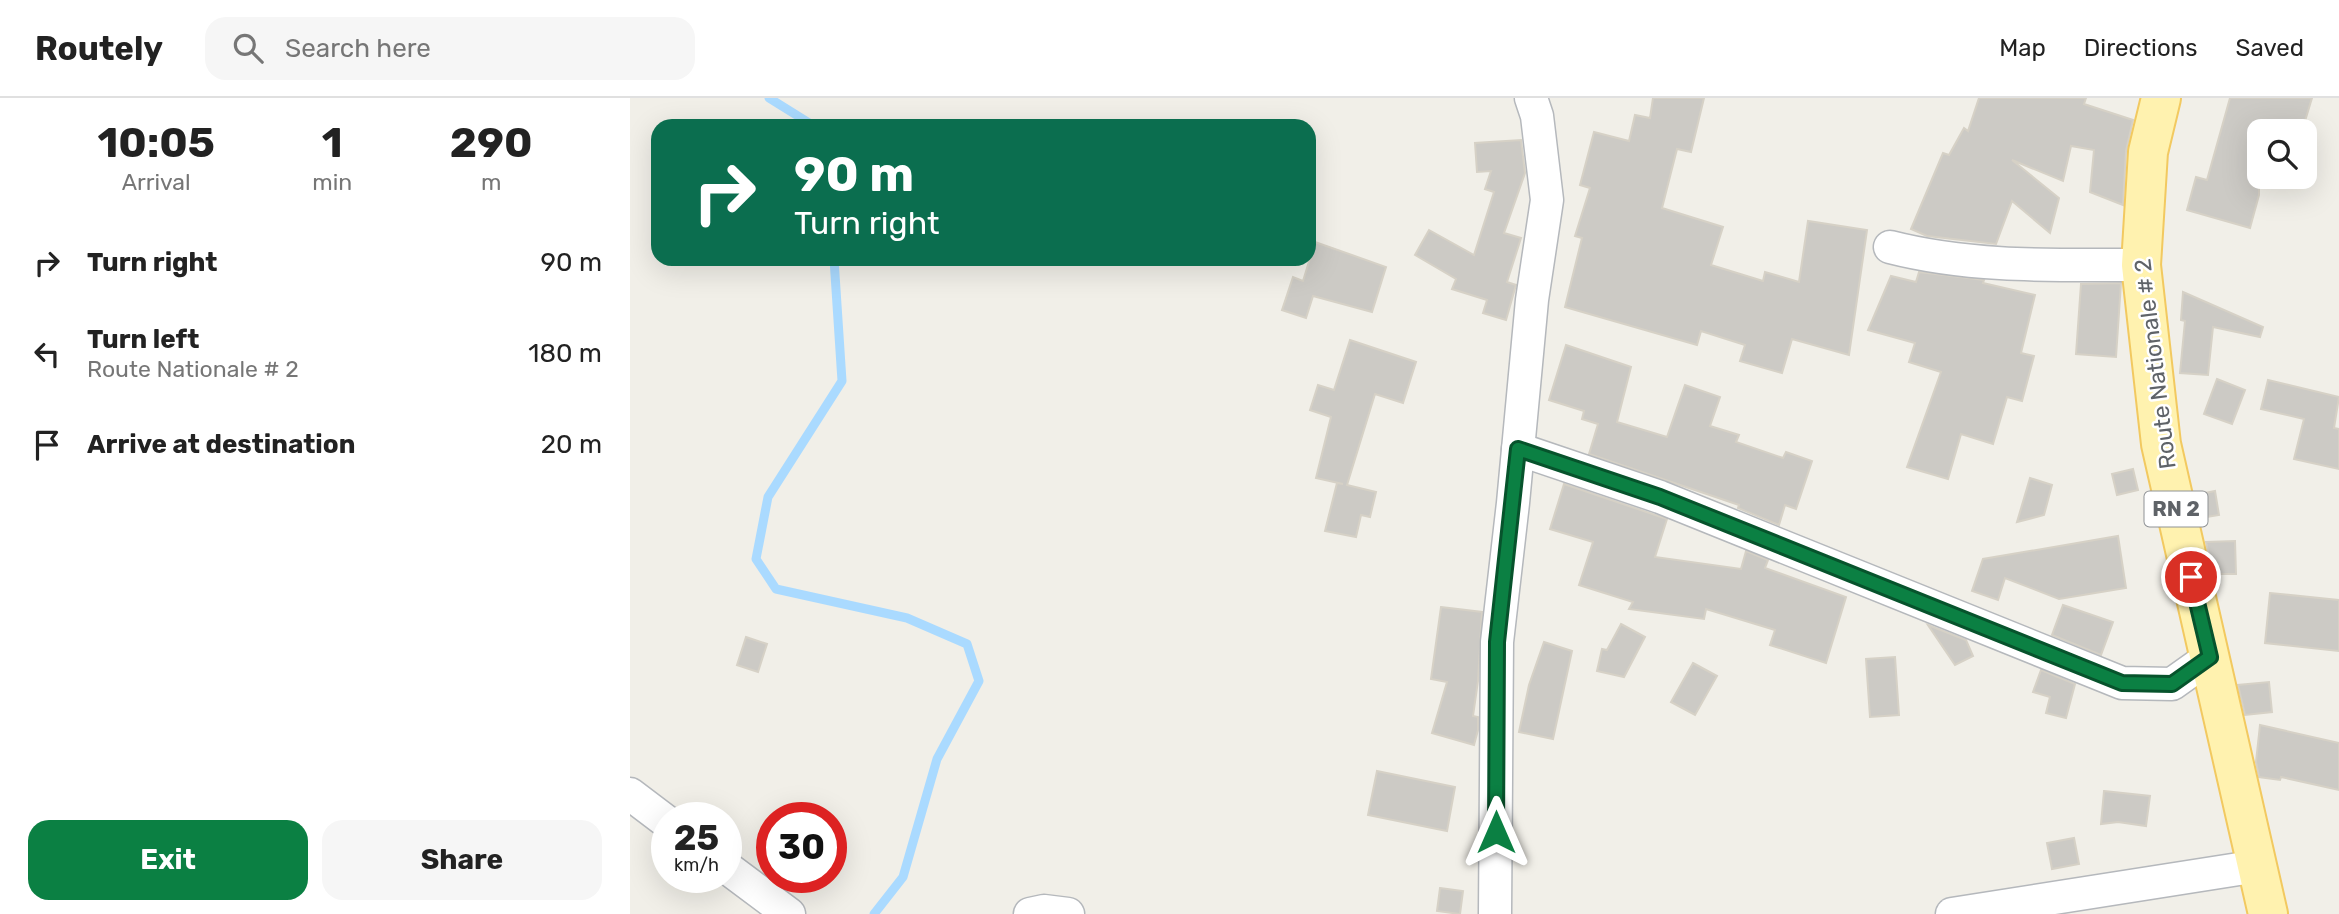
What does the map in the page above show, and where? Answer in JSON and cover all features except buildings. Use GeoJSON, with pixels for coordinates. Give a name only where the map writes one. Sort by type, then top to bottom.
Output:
{"type":"FeatureCollection","features":[{"type":"Feature","properties":{"kind":"main road","name":"Route Nationale # 2"},"geometry":{"type":"LineString","coordinates":[[2161,98],[2148,152],[2141,265],[2161,444],[2268,914]]}},
{"type":"Feature","properties":{"kind":"street"},"geometry":{"type":"LineString","coordinates":[[1495,914],[1497,642],[1532,300],[1548,200],[1537,116],[1531,98]]}},
{"type":"Feature","properties":{"kind":"street"},"geometry":{"type":"LineString","coordinates":[[1890,247],[1932,258],[2013,265],[2141,265]]}},
{"type":"Feature","properties":{"kind":"street"},"geometry":{"type":"LineString","coordinates":[[1518,449],[1660,497],[2122,683],[2172,684],[2210,657]]}},
{"type":"Feature","properties":{"kind":"street"},"geometry":{"type":"LineString","coordinates":[[630,794],[651,810]]}},
{"type":"Feature","properties":{"kind":"street"},"geometry":{"type":"LineString","coordinates":[[1952,914],[2258,866]]}},
{"type":"Feature","properties":{"kind":"street"},"geometry":{"type":"LineString","coordinates":[[742,879],[789,914]]}},
{"type":"Feature","properties":{"kind":"street"},"geometry":{"type":"LineString","coordinates":[[1030,914],[1044,911],[1068,914]]}},
{"type":"Feature","properties":{"kind":"waterway"},"geometry":{"type":"LineString","coordinates":[[769,98],[803,119]]}},
{"type":"Feature","properties":{"kind":"waterway"},"geometry":{"type":"LineString","coordinates":[[834,266],[842,381],[768,497],[756,559],[776,589],[907,618],[967,644],[979,681],[937,759],[903,877],[874,914]]}},
{"type":"Feature","properties":{"kind":"route"},"geometry":{"type":"LineString","coordinates":[[1496,832],[1497,642],[1518,449],[1660,497],[2122,683],[2172,684],[2210,657],[2191,577]]}}]}
